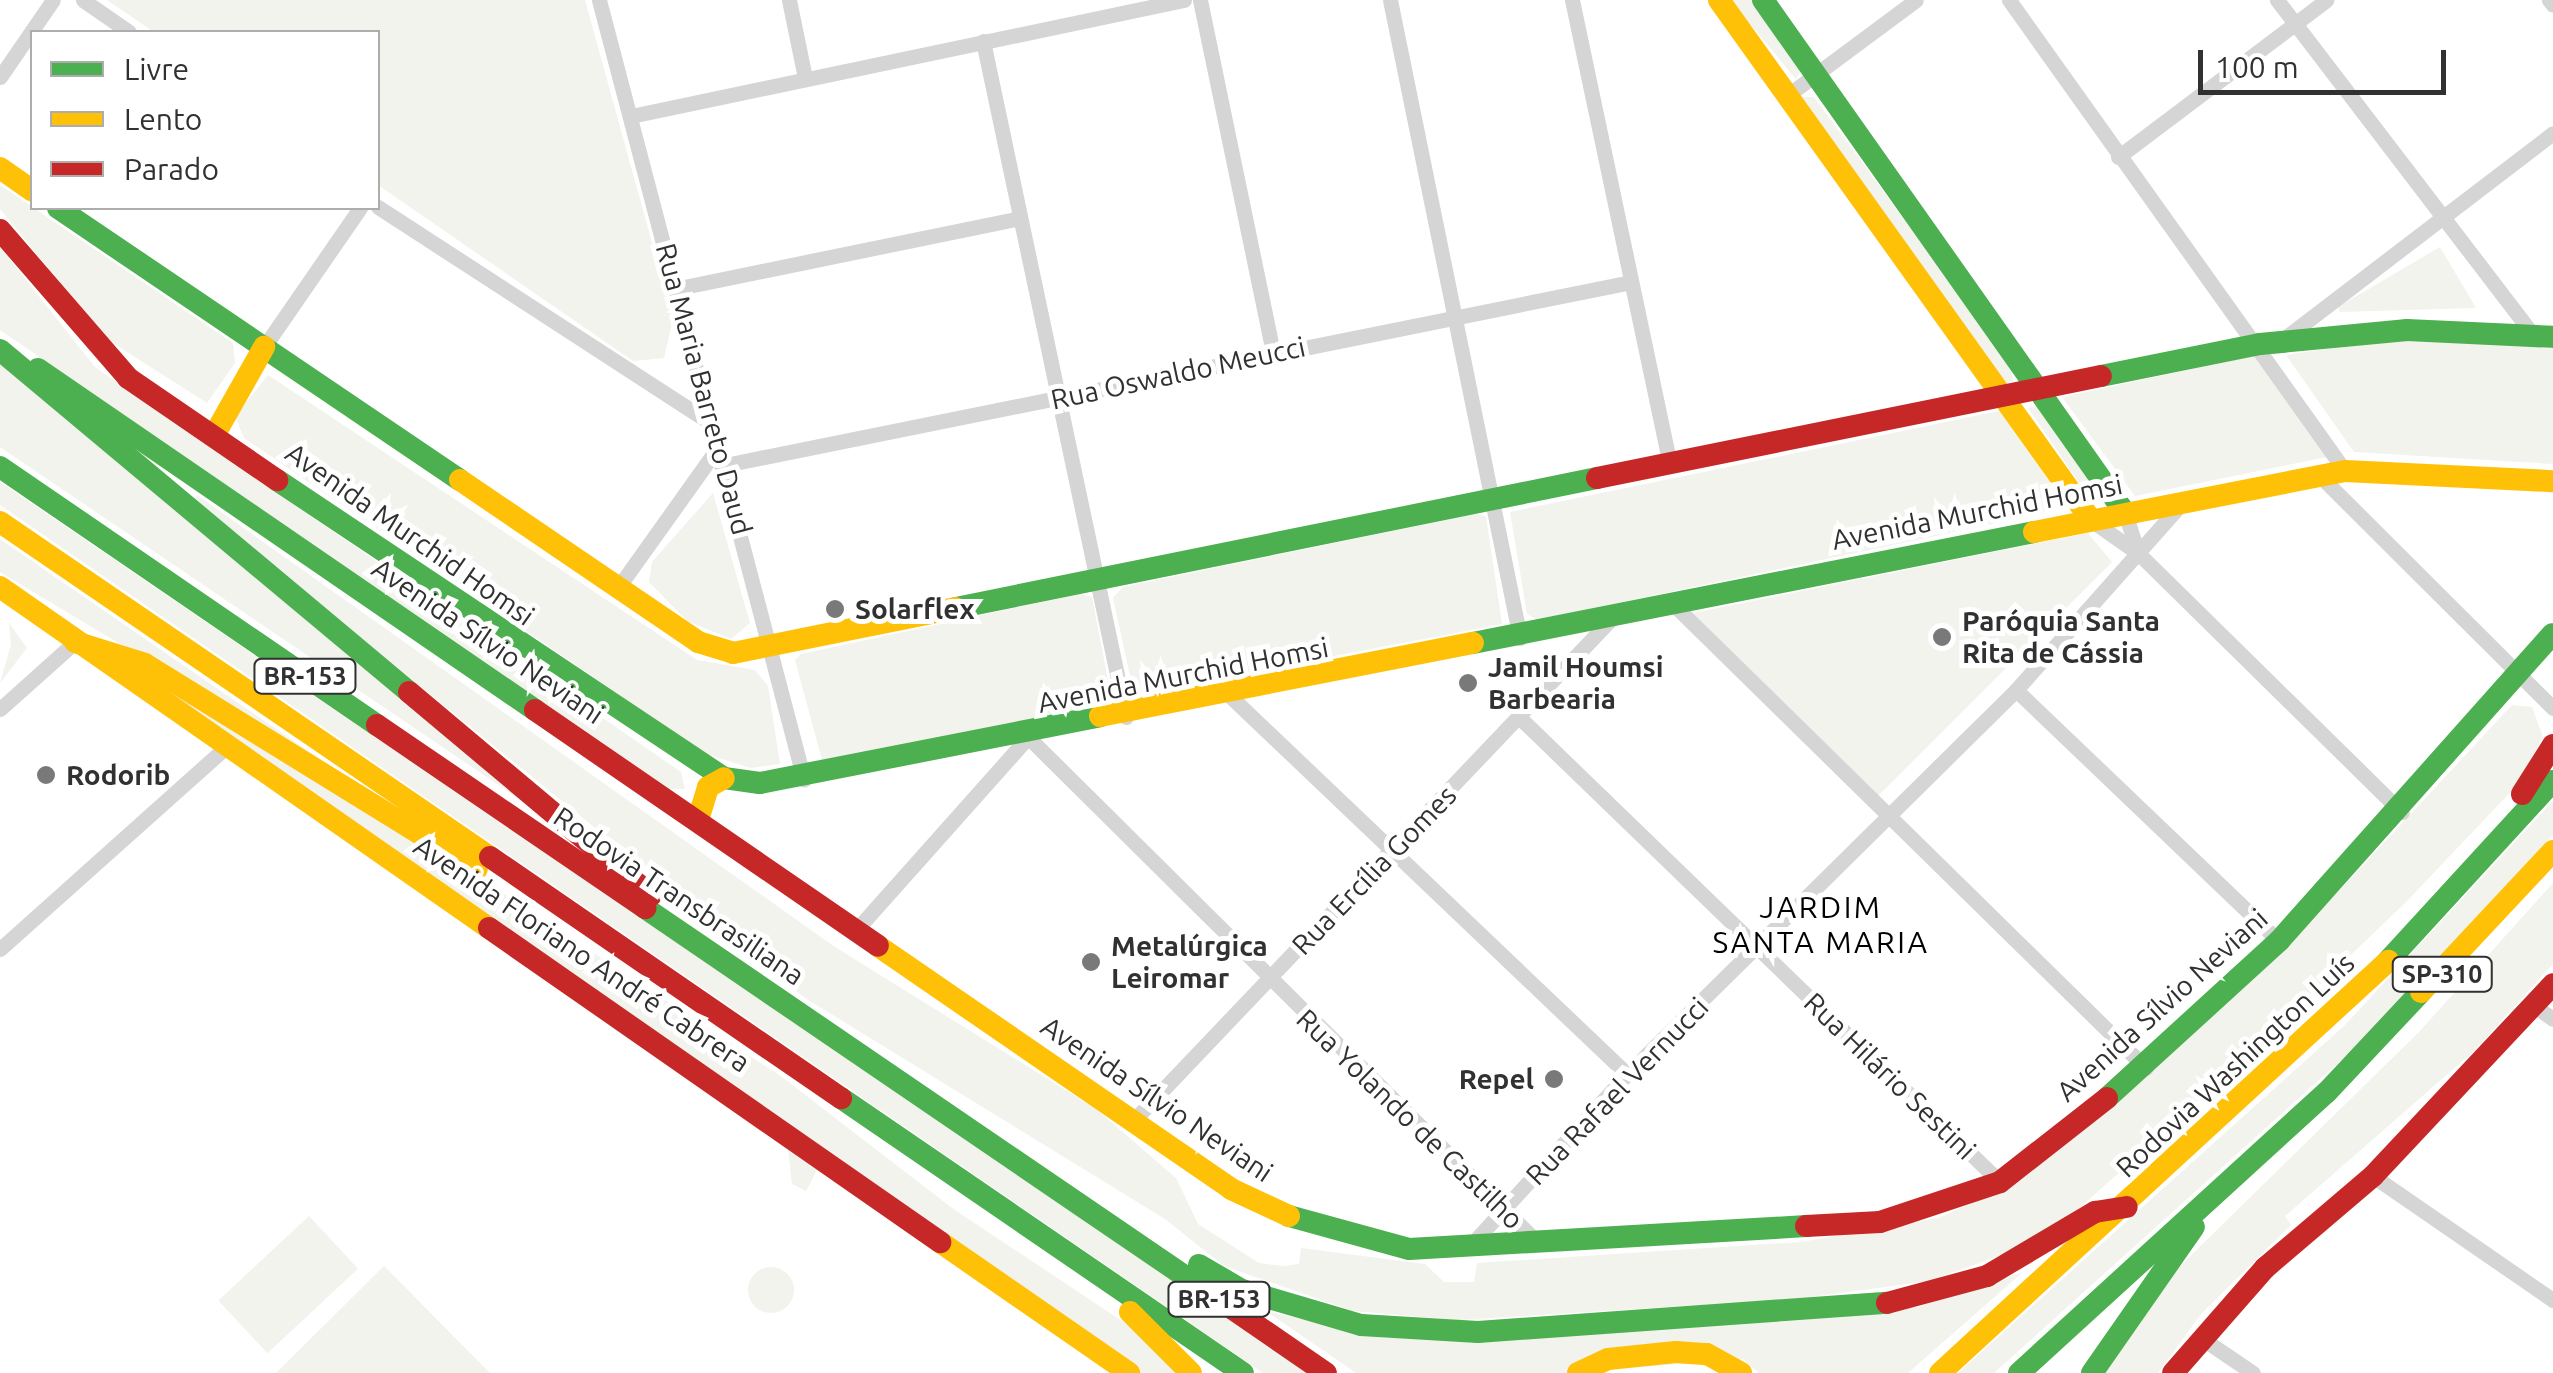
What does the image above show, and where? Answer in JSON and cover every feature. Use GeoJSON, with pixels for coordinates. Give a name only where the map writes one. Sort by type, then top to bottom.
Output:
{"type":"FeatureCollection","features":[{"type":"Feature","properties":{"kind":"main road"},"geometry":{"type":"LineString","coordinates":[[1719,0],[2091,520]]}},
{"type":"Feature","properties":{"kind":"main road"},"geometry":{"type":"LineString","coordinates":[[1763,0],[2126,514]]}},
{"type":"Feature","properties":{"kind":"main road"},"geometry":{"type":"LineString","coordinates":[[0,168],[30,189]]}},
{"type":"Feature","properties":{"kind":"main road"},"geometry":{"type":"LineString","coordinates":[[61,210],[617,589],[698,642],[733,654],[1493,505],[2271,342],[2407,330],[2544,337]]}},
{"type":"Feature","properties":{"kind":"main road","name":"Avenida Murchid Homsi"},"geometry":{"type":"LineString","coordinates":[[0,230],[128,378],[216,432],[724,778],[804,780],[2346,471],[2553,481]]}},
{"type":"Feature","properties":{"kind":"main road"},"geometry":{"type":"LineString","coordinates":[[0,347],[656,900],[670,926]]}},
{"type":"Feature","properties":{"kind":"main road","name":"Avenida Sílvio Neviani"},"geometry":{"type":"LineString","coordinates":[[0,347],[1275,1214],[1359,1242],[1468,1249],[1880,1222],[2000,1182],[2146,1068],[2279,941],[2402,812],[2553,634]]}},
{"type":"Feature","properties":{"kind":"main road"},"geometry":{"type":"LineString","coordinates":[[216,432],[264,347]]}},
{"type":"Feature","properties":{"kind":"main road","name":"Rodovia Transbrasiliana"},"geometry":{"type":"LineString","coordinates":[[0,466],[1326,1373]]}},
{"type":"Feature","properties":{"kind":"main road","name":"BR-153"},"geometry":{"type":"LineString","coordinates":[[0,522],[1242,1373]]}},
{"type":"Feature","properties":{"kind":"main road","name":"Avenida Floriano André Cabrera"},"geometry":{"type":"LineString","coordinates":[[0,587],[224,749],[1129,1373]]}},
{"type":"Feature","properties":{"kind":"main road"},"geometry":{"type":"LineString","coordinates":[[75,642],[144,664],[556,918],[587,926]]}},
{"type":"Feature","properties":{"kind":"main road"},"geometry":{"type":"LineString","coordinates":[[2485,854],[2553,745]]}},
{"type":"Feature","properties":{"kind":"main road"},"geometry":{"type":"LineString","coordinates":[[698,820],[708,786],[724,778]]}},
{"type":"Feature","properties":{"kind":"main road","name":"Rodovia Washington Luís"},"geometry":{"type":"LineString","coordinates":[[1940,1373],[2355,997],[2553,781]]}},
{"type":"Feature","properties":{"kind":"main road","name":"SP-310"},"geometry":{"type":"LineString","coordinates":[[2018,1373],[2213,1196],[2407,1011],[2553,852]]}},
{"type":"Feature","properties":{"kind":"main road"},"geometry":{"type":"LineString","coordinates":[[2172,1373],[2200,1337],[2543,1012],[2553,984]]}},
{"type":"Feature","properties":{"kind":"main road"},"geometry":{"type":"LineString","coordinates":[[2092,1373],[2213,1196]]}},
{"type":"Feature","properties":{"kind":"main road"},"geometry":{"type":"LineString","coordinates":[[1112,1224],[1297,1309],[1361,1325],[1478,1332],[1896,1302],[1987,1276],[2096,1212],[2127,1207]]}},
{"type":"Feature","properties":{"kind":"main road"},"geometry":{"type":"LineString","coordinates":[[1076,1259],[1191,1373]]}},
{"type":"Feature","properties":{"kind":"main road"},"geometry":{"type":"LineString","coordinates":[[1578,1373],[1608,1359],[1676,1352],[1707,1354],[1741,1373]]}},
{"type":"Feature","properties":{"kind":"street"},"geometry":{"type":"LineString","coordinates":[[32,30],[53,0]]}},
{"type":"Feature","properties":{"kind":"street"},"geometry":{"type":"LineString","coordinates":[[83,0],[126,30]]}},
{"type":"Feature","properties":{"kind":"street","name":"Rua Maria Barreto Daud"},"geometry":{"type":"LineString","coordinates":[[599,0],[680,288],[804,780]]}},
{"type":"Feature","properties":{"kind":"street"},"geometry":{"type":"LineString","coordinates":[[790,0],[805,78]]}},
{"type":"Feature","properties":{"kind":"street"},"geometry":{"type":"LineString","coordinates":[[630,116],[1184,0]]}},
{"type":"Feature","properties":{"kind":"street"},"geometry":{"type":"LineString","coordinates":[[1200,0],[1273,352]]}},
{"type":"Feature","properties":{"kind":"street"},"geometry":{"type":"LineString","coordinates":[[1390,0],[1520,638]]}},
{"type":"Feature","properties":{"kind":"street"},"geometry":{"type":"LineString","coordinates":[[1572,0],[1670,465]]}},
{"type":"Feature","properties":{"kind":"street"},"geometry":{"type":"LineString","coordinates":[[1788,95],[1916,0]]}},
{"type":"Feature","properties":{"kind":"street"},"geometry":{"type":"LineString","coordinates":[[2009,0],[2118,157],[2271,342],[2346,471]]}},
{"type":"Feature","properties":{"kind":"street"},"geometry":{"type":"LineString","coordinates":[[2277,0],[2440,211],[2544,337]]}},
{"type":"Feature","properties":{"kind":"street"},"geometry":{"type":"LineString","coordinates":[[2118,157],[2326,0]]}},
{"type":"Feature","properties":{"kind":"street"},"geometry":{"type":"LineString","coordinates":[[0,77],[30,33]]}},
{"type":"Feature","properties":{"kind":"street"},"geometry":{"type":"LineString","coordinates":[[983,42],[1054,398],[1126,718]]}},
{"type":"Feature","properties":{"kind":"street"},"geometry":{"type":"LineString","coordinates":[[2271,342],[2440,211],[2553,133]]}},
{"type":"Feature","properties":{"kind":"street"},"geometry":{"type":"LineString","coordinates":[[380,208],[714,425]]}},
{"type":"Feature","properties":{"kind":"street"},"geometry":{"type":"LineString","coordinates":[[264,347],[359,210]]}},
{"type":"Feature","properties":{"kind":"street"},"geometry":{"type":"LineString","coordinates":[[680,288],[1019,218]]}},
{"type":"Feature","properties":{"kind":"street","name":"Rua Oswaldo Meucci"},"geometry":{"type":"LineString","coordinates":[[725,465],[1631,282]]}},
{"type":"Feature","properties":{"kind":"street"},"geometry":{"type":"LineString","coordinates":[[617,589],[720,446]]}},
{"type":"Feature","properties":{"kind":"street"},"geometry":{"type":"LineString","coordinates":[[2320,476],[2553,708]]}},
{"type":"Feature","properties":{"kind":"street","name":"Rua Rafael Vernucci"},"geometry":{"type":"LineString","coordinates":[[1468,1249],[1627,1074],[1759,950],[2016,690],[2184,502]]}},
{"type":"Feature","properties":{"kind":"street"},"geometry":{"type":"LineString","coordinates":[[2126,514],[2138,553]]}},
{"type":"Feature","properties":{"kind":"street"},"geometry":{"type":"LineString","coordinates":[[2091,520],[2138,553],[2402,812]]}},
{"type":"Feature","properties":{"kind":"street"},"geometry":{"type":"LineString","coordinates":[[1674,605],[2146,1068]]}},
{"type":"Feature","properties":{"kind":"street","name":"Rua Ercília Gomes"},"geometry":{"type":"LineString","coordinates":[[1134,1120],[1522,718],[1612,618]]}},
{"type":"Feature","properties":{"kind":"street"},"geometry":{"type":"LineString","coordinates":[[0,708],[75,642]]}},
{"type":"Feature","properties":{"kind":"street"},"geometry":{"type":"LineString","coordinates":[[2016,690],[2279,941]]}},
{"type":"Feature","properties":{"kind":"street"},"geometry":{"type":"LineString","coordinates":[[1230,696],[1627,1074]]}},
{"type":"Feature","properties":{"kind":"street","name":"Rua Hilário Sestini"},"geometry":{"type":"LineString","coordinates":[[1522,718],[2000,1182]]}},
{"type":"Feature","properties":{"kind":"street"},"geometry":{"type":"LineString","coordinates":[[857,929],[1028,737]]}},
{"type":"Feature","properties":{"kind":"street","name":"Rua Yolando de Castilho"},"geometry":{"type":"LineString","coordinates":[[1028,737],[1268,981],[1539,1244]]}},
{"type":"Feature","properties":{"kind":"street"},"geometry":{"type":"LineString","coordinates":[[0,950],[224,749]]}},
{"type":"Feature","properties":{"kind":"street"},"geometry":{"type":"LineString","coordinates":[[2373,1176],[2553,1300]]}},
{"type":"Feature","properties":{"kind":"street"},"geometry":{"type":"LineString","coordinates":[[2200,1337],[2253,1373]]}},
{"type":"Feature","properties":{"kind":"shaded area"},"geometry":{"type":"Polygon","coordinates":[[[107,0],[585,0],[673,319],[664,358],[633,361],[380,186],[380,30],[151,30],[107,0]]]}},
{"type":"Feature","properties":{"kind":"shaded area"},"geometry":{"type":"Polygon","coordinates":[[[1730,0],[1752,0],[1803,67],[1796,79],[1730,0]]]}},
{"type":"Feature","properties":{"kind":"shaded area"},"geometry":{"type":"Polygon","coordinates":[[[1802,97],[1814,97],[2011,365],[2013,381],[2006,384],[1802,97]]]}},
{"type":"Feature","properties":{"kind":"shaded area"},"geometry":{"type":"Polygon","coordinates":[[[0,185],[30,205],[30,210],[37,210],[233,343],[235,363],[207,403],[105,338],[0,209],[0,185]]]}},
{"type":"Feature","properties":{"kind":"shaded area"},"geometry":{"type":"Polygon","coordinates":[[[0,247],[95,367],[681,772],[685,789],[670,789],[0,330],[0,247]]]}},
{"type":"Feature","properties":{"kind":"shaded area"},"geometry":{"type":"Polygon","coordinates":[[[2440,247],[2476,308],[2340,312],[2338,307],[2440,247]]]}},
{"type":"Feature","properties":{"kind":"shaded area"},"geometry":{"type":"Polygon","coordinates":[[[2389,339],[2553,347],[2553,464],[2354,452],[2286,355],[2389,339]]]}},
{"type":"Feature","properties":{"kind":"shaded area"},"geometry":{"type":"Polygon","coordinates":[[[2258,355],[2327,457],[2135,496],[2062,397],[2258,355]]]}},
{"type":"Feature","properties":{"kind":"shaded area"},"geometry":{"type":"Polygon","coordinates":[[[0,363],[522,801],[0,447],[0,363]]]}},
{"type":"Feature","properties":{"kind":"shaded area"},"geometry":{"type":"Polygon","coordinates":[[[268,375],[697,660],[755,670],[768,686],[780,764],[751,768],[706,754],[244,438],[235,416],[268,375]]]}},
{"type":"Feature","properties":{"kind":"shaded area"},"geometry":{"type":"Polygon","coordinates":[[[2043,406],[2105,501],[2093,503],[2028,408],[2043,406]]]}},
{"type":"Feature","properties":{"kind":"shaded area"},"geometry":{"type":"Polygon","coordinates":[[[1999,411],[2068,508],[1537,620],[1527,614],[1510,512],[1999,411]]]}},
{"type":"Feature","properties":{"kind":"shaded area"},"geometry":{"type":"Polygon","coordinates":[[[0,482],[1309,1373],[1263,1373],[0,505],[0,482]]]}},
{"type":"Feature","properties":{"kind":"shaded area"},"geometry":{"type":"Polygon","coordinates":[[[713,493],[750,623],[731,639],[687,621],[649,582],[652,562],[713,493]]]}},
{"type":"Feature","properties":{"kind":"shaded area"},"geometry":{"type":"Polygon","coordinates":[[[197,495],[835,947],[1096,1109],[1176,1178],[1198,1224],[1259,1263],[1283,1266],[1299,1264],[1301,1248],[1425,1264],[1444,1282],[1474,1282],[1477,1263],[1801,1242],[1938,1218],[2002,1190],[2340,890],[2512,705],[2532,707],[2543,737],[2518,784],[2407,901],[2183,1116],[2059,1226],[2018,1249],[1929,1281],[1797,1299],[1458,1320],[1353,1311],[1224,1266],[1165,1219],[805,998],[193,502],[197,495]]]}},
{"type":"Feature","properties":{"kind":"shaded area"},"geometry":{"type":"Polygon","coordinates":[[[1475,514],[1486,516],[1502,624],[1134,694],[1113,598],[1123,587],[1475,514]]]}},
{"type":"Feature","properties":{"kind":"shaded area"},"geometry":{"type":"Polygon","coordinates":[[[2088,533],[2112,562],[1876,798],[1693,613],[2088,533]]]}},
{"type":"Feature","properties":{"kind":"shaded area"},"geometry":{"type":"Polygon","coordinates":[[[0,539],[324,762],[322,765],[0,572],[0,539]]]}},
{"type":"Feature","properties":{"kind":"shaded area"},"geometry":{"type":"Polygon","coordinates":[[[1080,594],[1092,597],[1111,696],[1104,707],[822,760],[795,660],[801,654],[1080,594]]]}},
{"type":"Feature","properties":{"kind":"shaded area"},"geometry":{"type":"Polygon","coordinates":[[[9,623],[27,648],[0,683],[11,645],[9,623]]]}},
{"type":"Feature","properties":{"kind":"shaded area"},"geometry":{"type":"Polygon","coordinates":[[[159,685],[480,878],[782,1077],[952,1208],[1128,1325],[1178,1373],[1137,1373],[159,685]]]}},
{"type":"Feature","properties":{"kind":"shaded area"},"geometry":{"type":"Polygon","coordinates":[[[2553,801],[2553,835],[2360,1043],[1994,1373],[1958,1373],[2345,1025],[2553,801]]]}},
{"type":"Feature","properties":{"kind":"shaded area"},"geometry":{"type":"Polygon","coordinates":[[[2553,883],[2553,964],[2474,1051],[2285,1216],[2291,1225],[2201,1314],[2158,1373],[2099,1373],[2172,1274],[2419,1032],[2553,883]]]}},
{"type":"Feature","properties":{"kind":"shaded area"},"geometry":{"type":"Polygon","coordinates":[[[788,1150],[817,1170],[806,1191],[792,1184],[788,1150]]]}},
{"type":"Feature","properties":{"kind":"shaded area"},"geometry":{"type":"Polygon","coordinates":[[[309,1216],[358,1269],[267,1353],[218,1301],[309,1216]]]}},
{"type":"Feature","properties":{"kind":"shaded area"},"geometry":{"type":"Polygon","coordinates":[[[384,1266],[490,1373],[276,1373],[384,1266]]]}},
{"type":"Feature","properties":{"kind":"shaded area"},"geometry":{"type":"Polygon","coordinates":[[[771,1267],[787,1274],[794,1290],[787,1306],[771,1313],[755,1306],[748,1290],[755,1274],[771,1267]]]}},
{"type":"Feature","properties":{"kind":"shaded area"},"geometry":{"type":"Polygon","coordinates":[[[2023,1272],[1908,1373],[1759,1373],[1743,1359],[1566,1373],[1356,1373],[1266,1311],[1387,1338],[1918,1307],[2023,1272]]]}},
{"type":"Feature","properties":{"kind":"traffic: fast"},"geometry":{"type":"LineString","coordinates":[[1763,0],[2125,513]]}},
{"type":"Feature","properties":{"kind":"traffic: fast"},"geometry":{"type":"LineString","coordinates":[[61,210],[460,480]]}},
{"type":"Feature","properties":{"kind":"traffic: fast"},"geometry":{"type":"LineString","coordinates":[[2101,376],[2260,344],[2407,330],[2553,337]]}},
{"type":"Feature","properties":{"kind":"traffic: fast"},"geometry":{"type":"LineString","coordinates":[[0,350],[409,692]]}},
{"type":"Feature","properties":{"kind":"traffic: fast"},"geometry":{"type":"LineString","coordinates":[[38,369],[535,710]]}},
{"type":"Feature","properties":{"kind":"traffic: fast"},"geometry":{"type":"LineString","coordinates":[[0,467],[377,725]]}},
{"type":"Feature","properties":{"kind":"traffic: fast"},"geometry":{"type":"LineString","coordinates":[[956,608],[1597,478]]}},
{"type":"Feature","properties":{"kind":"traffic: fast"},"geometry":{"type":"LineString","coordinates":[[277,480],[724,778],[760,783],[1100,716]]}},
{"type":"Feature","properties":{"kind":"traffic: fast"},"geometry":{"type":"LineString","coordinates":[[1473,643],[2034,532]]}},
{"type":"Feature","properties":{"kind":"traffic: fast"},"geometry":{"type":"LineString","coordinates":[[2107,1098],[2279,941],[2553,634]]}},
{"type":"Feature","properties":{"kind":"traffic: fast"},"geometry":{"type":"LineString","coordinates":[[2388,961],[2553,781]]}},
{"type":"Feature","properties":{"kind":"traffic: fast"},"geometry":{"type":"LineString","coordinates":[[645,908],[1208,1292]]}},
{"type":"Feature","properties":{"kind":"traffic: fast"},"geometry":{"type":"LineString","coordinates":[[2019,1373],[2327,1092],[2421,992]]}},
{"type":"Feature","properties":{"kind":"traffic: fast"},"geometry":{"type":"LineString","coordinates":[[841,1098],[1243,1373]]}},
{"type":"Feature","properties":{"kind":"traffic: fast"},"geometry":{"type":"LineString","coordinates":[[1289,1216],[1409,1249],[1806,1226]]}},
{"type":"Feature","properties":{"kind":"traffic: fast"},"geometry":{"type":"LineString","coordinates":[[2092,1373],[2194,1227]]}},
{"type":"Feature","properties":{"kind":"traffic: fast"},"geometry":{"type":"LineString","coordinates":[[1199,1265],[1242,1290],[1361,1325],[1478,1332],[1887,1303]]}},
{"type":"Feature","properties":{"kind":"traffic: slow"},"geometry":{"type":"LineString","coordinates":[[1719,0],[2091,520]]}},
{"type":"Feature","properties":{"kind":"traffic: slow"},"geometry":{"type":"LineString","coordinates":[[0,168],[30,189]]}},
{"type":"Feature","properties":{"kind":"traffic: slow"},"geometry":{"type":"LineString","coordinates":[[216,432],[264,347]]}},
{"type":"Feature","properties":{"kind":"traffic: slow"},"geometry":{"type":"LineString","coordinates":[[2034,532],[2345,471],[2553,481]]}},
{"type":"Feature","properties":{"kind":"traffic: slow"},"geometry":{"type":"LineString","coordinates":[[460,480],[698,642],[733,653],[956,608]]}},
{"type":"Feature","properties":{"kind":"traffic: slow"},"geometry":{"type":"LineString","coordinates":[[0,522],[490,857]]}},
{"type":"Feature","properties":{"kind":"traffic: slow"},"geometry":{"type":"LineString","coordinates":[[0,587],[489,928]]}},
{"type":"Feature","properties":{"kind":"traffic: slow"},"geometry":{"type":"LineString","coordinates":[[75,642],[145,664],[477,869]]}},
{"type":"Feature","properties":{"kind":"traffic: slow"},"geometry":{"type":"LineString","coordinates":[[1100,716],[1473,643]]}},
{"type":"Feature","properties":{"kind":"traffic: slow"},"geometry":{"type":"LineString","coordinates":[[698,820],[708,787],[724,778]]}},
{"type":"Feature","properties":{"kind":"traffic: slow"},"geometry":{"type":"LineString","coordinates":[[2421,992],[2553,851]]}},
{"type":"Feature","properties":{"kind":"traffic: slow"},"geometry":{"type":"LineString","coordinates":[[878,946],[1231,1189],[1289,1216]]}},
{"type":"Feature","properties":{"kind":"traffic: slow"},"geometry":{"type":"LineString","coordinates":[[1940,1373],[2388,961]]}},
{"type":"Feature","properties":{"kind":"traffic: slow"},"geometry":{"type":"LineString","coordinates":[[940,1242],[1129,1373]]}},
{"type":"Feature","properties":{"kind":"traffic: slow"},"geometry":{"type":"LineString","coordinates":[[1130,1312],[1191,1373]]}},
{"type":"Feature","properties":{"kind":"traffic: slow"},"geometry":{"type":"LineString","coordinates":[[1578,1373],[1608,1359],[1676,1352],[1707,1354],[1741,1373]]}},
{"type":"Feature","properties":{"kind":"traffic: jam"},"geometry":{"type":"LineString","coordinates":[[0,230],[128,378],[277,480]]}},
{"type":"Feature","properties":{"kind":"traffic: jam"},"geometry":{"type":"LineString","coordinates":[[1597,478],[2101,376]]}},
{"type":"Feature","properties":{"kind":"traffic: jam"},"geometry":{"type":"LineString","coordinates":[[409,692],[651,895]]}},
{"type":"Feature","properties":{"kind":"traffic: jam"},"geometry":{"type":"LineString","coordinates":[[535,710],[878,946]]}},
{"type":"Feature","properties":{"kind":"traffic: jam"},"geometry":{"type":"LineString","coordinates":[[377,725],[645,908]]}},
{"type":"Feature","properties":{"kind":"traffic: jam"},"geometry":{"type":"LineString","coordinates":[[2522,794],[2553,745]]}},
{"type":"Feature","properties":{"kind":"traffic: jam"},"geometry":{"type":"LineString","coordinates":[[490,857],[841,1098]]}},
{"type":"Feature","properties":{"kind":"traffic: jam"},"geometry":{"type":"LineString","coordinates":[[489,928],[940,1242]]}},
{"type":"Feature","properties":{"kind":"traffic: jam"},"geometry":{"type":"LineString","coordinates":[[2173,1373],[2265,1268],[2373,1176],[2553,984]]}},
{"type":"Feature","properties":{"kind":"traffic: jam"},"geometry":{"type":"LineString","coordinates":[[1806,1226],[1880,1222],[2000,1182],[2107,1098]]}},
{"type":"Feature","properties":{"kind":"traffic: jam"},"geometry":{"type":"LineString","coordinates":[[1887,1303],[1987,1276],[2095,1212],[2127,1207]]}},
{"type":"Feature","properties":{"kind":"traffic: jam"},"geometry":{"type":"LineString","coordinates":[[1208,1292],[1326,1373]]}},
{"type":"Feature","properties":{"kind":"place","name":"Solarflex"},"geometry":{"type":"Point","coordinates":[835,609]}},
{"type":"Feature","properties":{"kind":"place","name":"Paróquia Santa Rita de Cássia"},"geometry":{"type":"Point","coordinates":[1942,637]}},
{"type":"Feature","properties":{"kind":"place","name":"Jamil Houmsi Barbearia"},"geometry":{"type":"Point","coordinates":[1468,683]}},
{"type":"Feature","properties":{"kind":"place","name":"Rodorib"},"geometry":{"type":"Point","coordinates":[46,775]}},
{"type":"Feature","properties":{"kind":"place","name":"Metalúrgica Leiromar"},"geometry":{"type":"Point","coordinates":[1091,962]}},
{"type":"Feature","properties":{"kind":"place","name":"Repel"},"geometry":{"type":"Point","coordinates":[1554,1079]}},
{"type":"Feature","properties":{"kind":"district","name":"JARDIM SANTA MARIA"},"geometry":{"type":"Point","coordinates":[1821,924]}}]}
